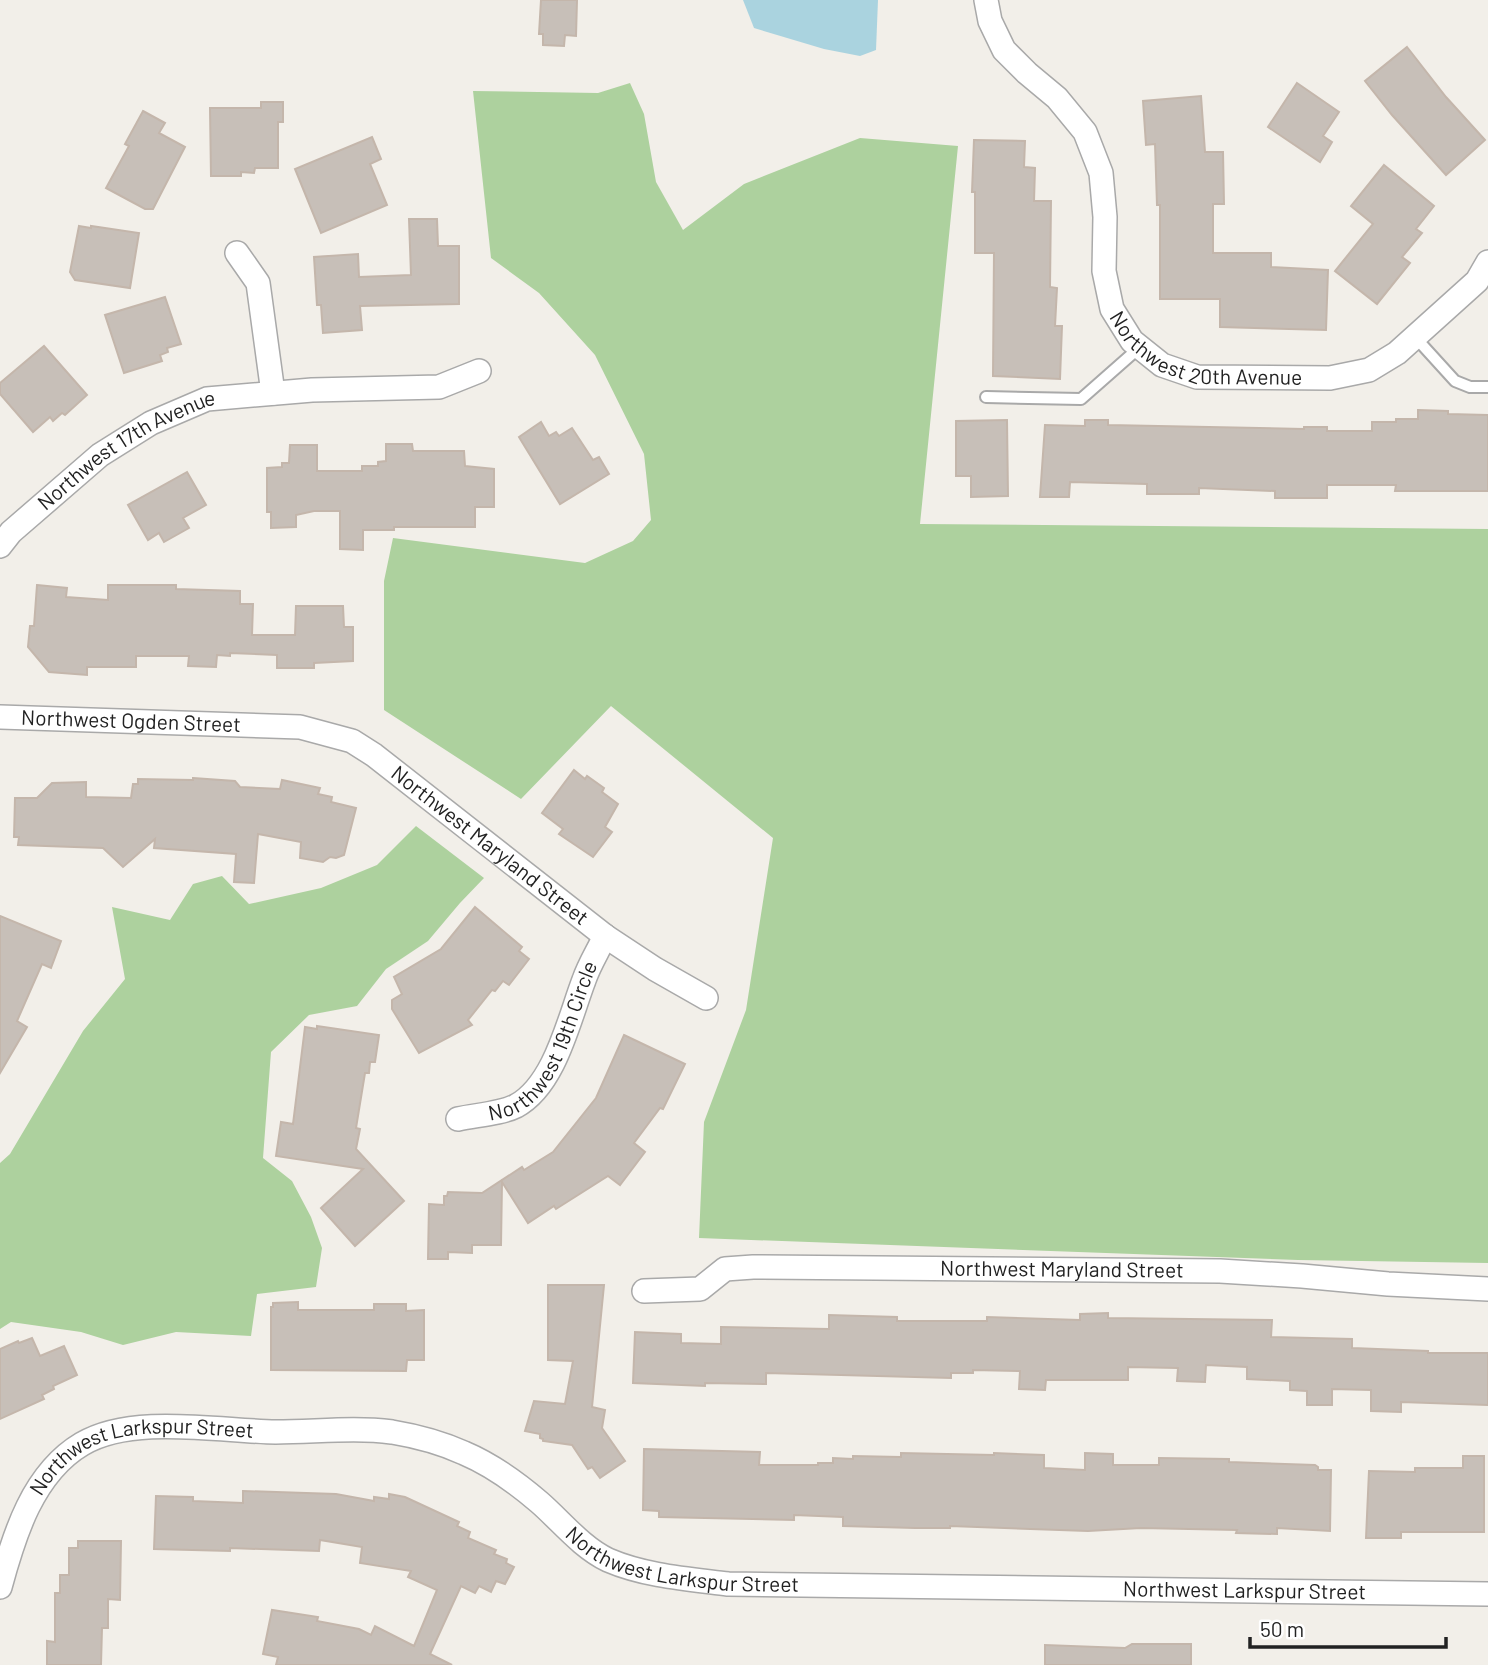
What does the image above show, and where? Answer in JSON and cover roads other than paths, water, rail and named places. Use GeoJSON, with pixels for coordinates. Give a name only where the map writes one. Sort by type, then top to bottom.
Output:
{"type":"FeatureCollection","features":[{"type":"Feature","properties":{"kind":"street","name":"Northwest 20th Avenue"},"geometry":{"type":"LineString","coordinates":[[986,0],[990,20],[1004,50],[1057,98],[1085,132],[1101,173],[1105,217],[1104,271],[1112,309],[1132,341],[1162,365],[1198,377],[1331,378],[1369,370],[1396,353],[1477,281],[1488,262]]}},
{"type":"Feature","properties":{"kind":"street"},"geometry":{"type":"LineString","coordinates":[[237,253],[258,283],[273,393]]}},
{"type":"Feature","properties":{"kind":"street","name":"Northwest 17th Avenue"},"geometry":{"type":"LineString","coordinates":[[0,546],[11,532],[100,455],[151,423],[207,399],[273,393],[439,387],[479,371]]}},
{"type":"Feature","properties":{"kind":"street","name":"Northwest Ogden Street"},"geometry":{"type":"LineString","coordinates":[[0,717],[261,725]]}},
{"type":"Feature","properties":{"kind":"street","name":"Northwest Maryland Street"},"geometry":{"type":"LineString","coordinates":[[261,725],[300,727],[352,741],[374,755],[605,936],[706,998]]}},
{"type":"Feature","properties":{"kind":"street","name":"Northwest 19th Circle"},"geometry":{"type":"LineString","coordinates":[[458,1119],[514,1107],[529,1097],[539,1085],[565,1033],[584,978],[605,936]]}},
{"type":"Feature","properties":{"kind":"street","name":"Northwest Maryland Street"},"geometry":{"type":"LineString","coordinates":[[644,1291],[700,1289],[725,1269],[753,1267],[1220,1272],[1488,1289]]}},
{"type":"Feature","properties":{"kind":"street","name":"Northwest Larkspur Street"},"geometry":{"type":"LineString","coordinates":[[0,1587],[22,1520],[40,1485],[59,1461],[81,1444],[102,1434],[152,1427],[278,1432],[357,1430],[393,1432],[435,1441],[465,1453],[504,1477],[538,1501],[591,1549],[608,1560],[664,1576],[728,1584],[1488,1594]]}},
{"type":"Feature","properties":{"kind":"lane"},"geometry":{"type":"LineString","coordinates":[[1415,337],[1455,381],[1470,387],[1488,387]]}},
{"type":"Feature","properties":{"kind":"lane"},"geometry":{"type":"LineString","coordinates":[[986,397],[1081,399],[1140,347]]}},
{"type":"Feature","properties":{"kind":"water"},"geometry":{"type":"Polygon","coordinates":[[[743,0],[878,0],[876,50],[860,56],[824,49],[754,28],[743,0]]]}}]}
